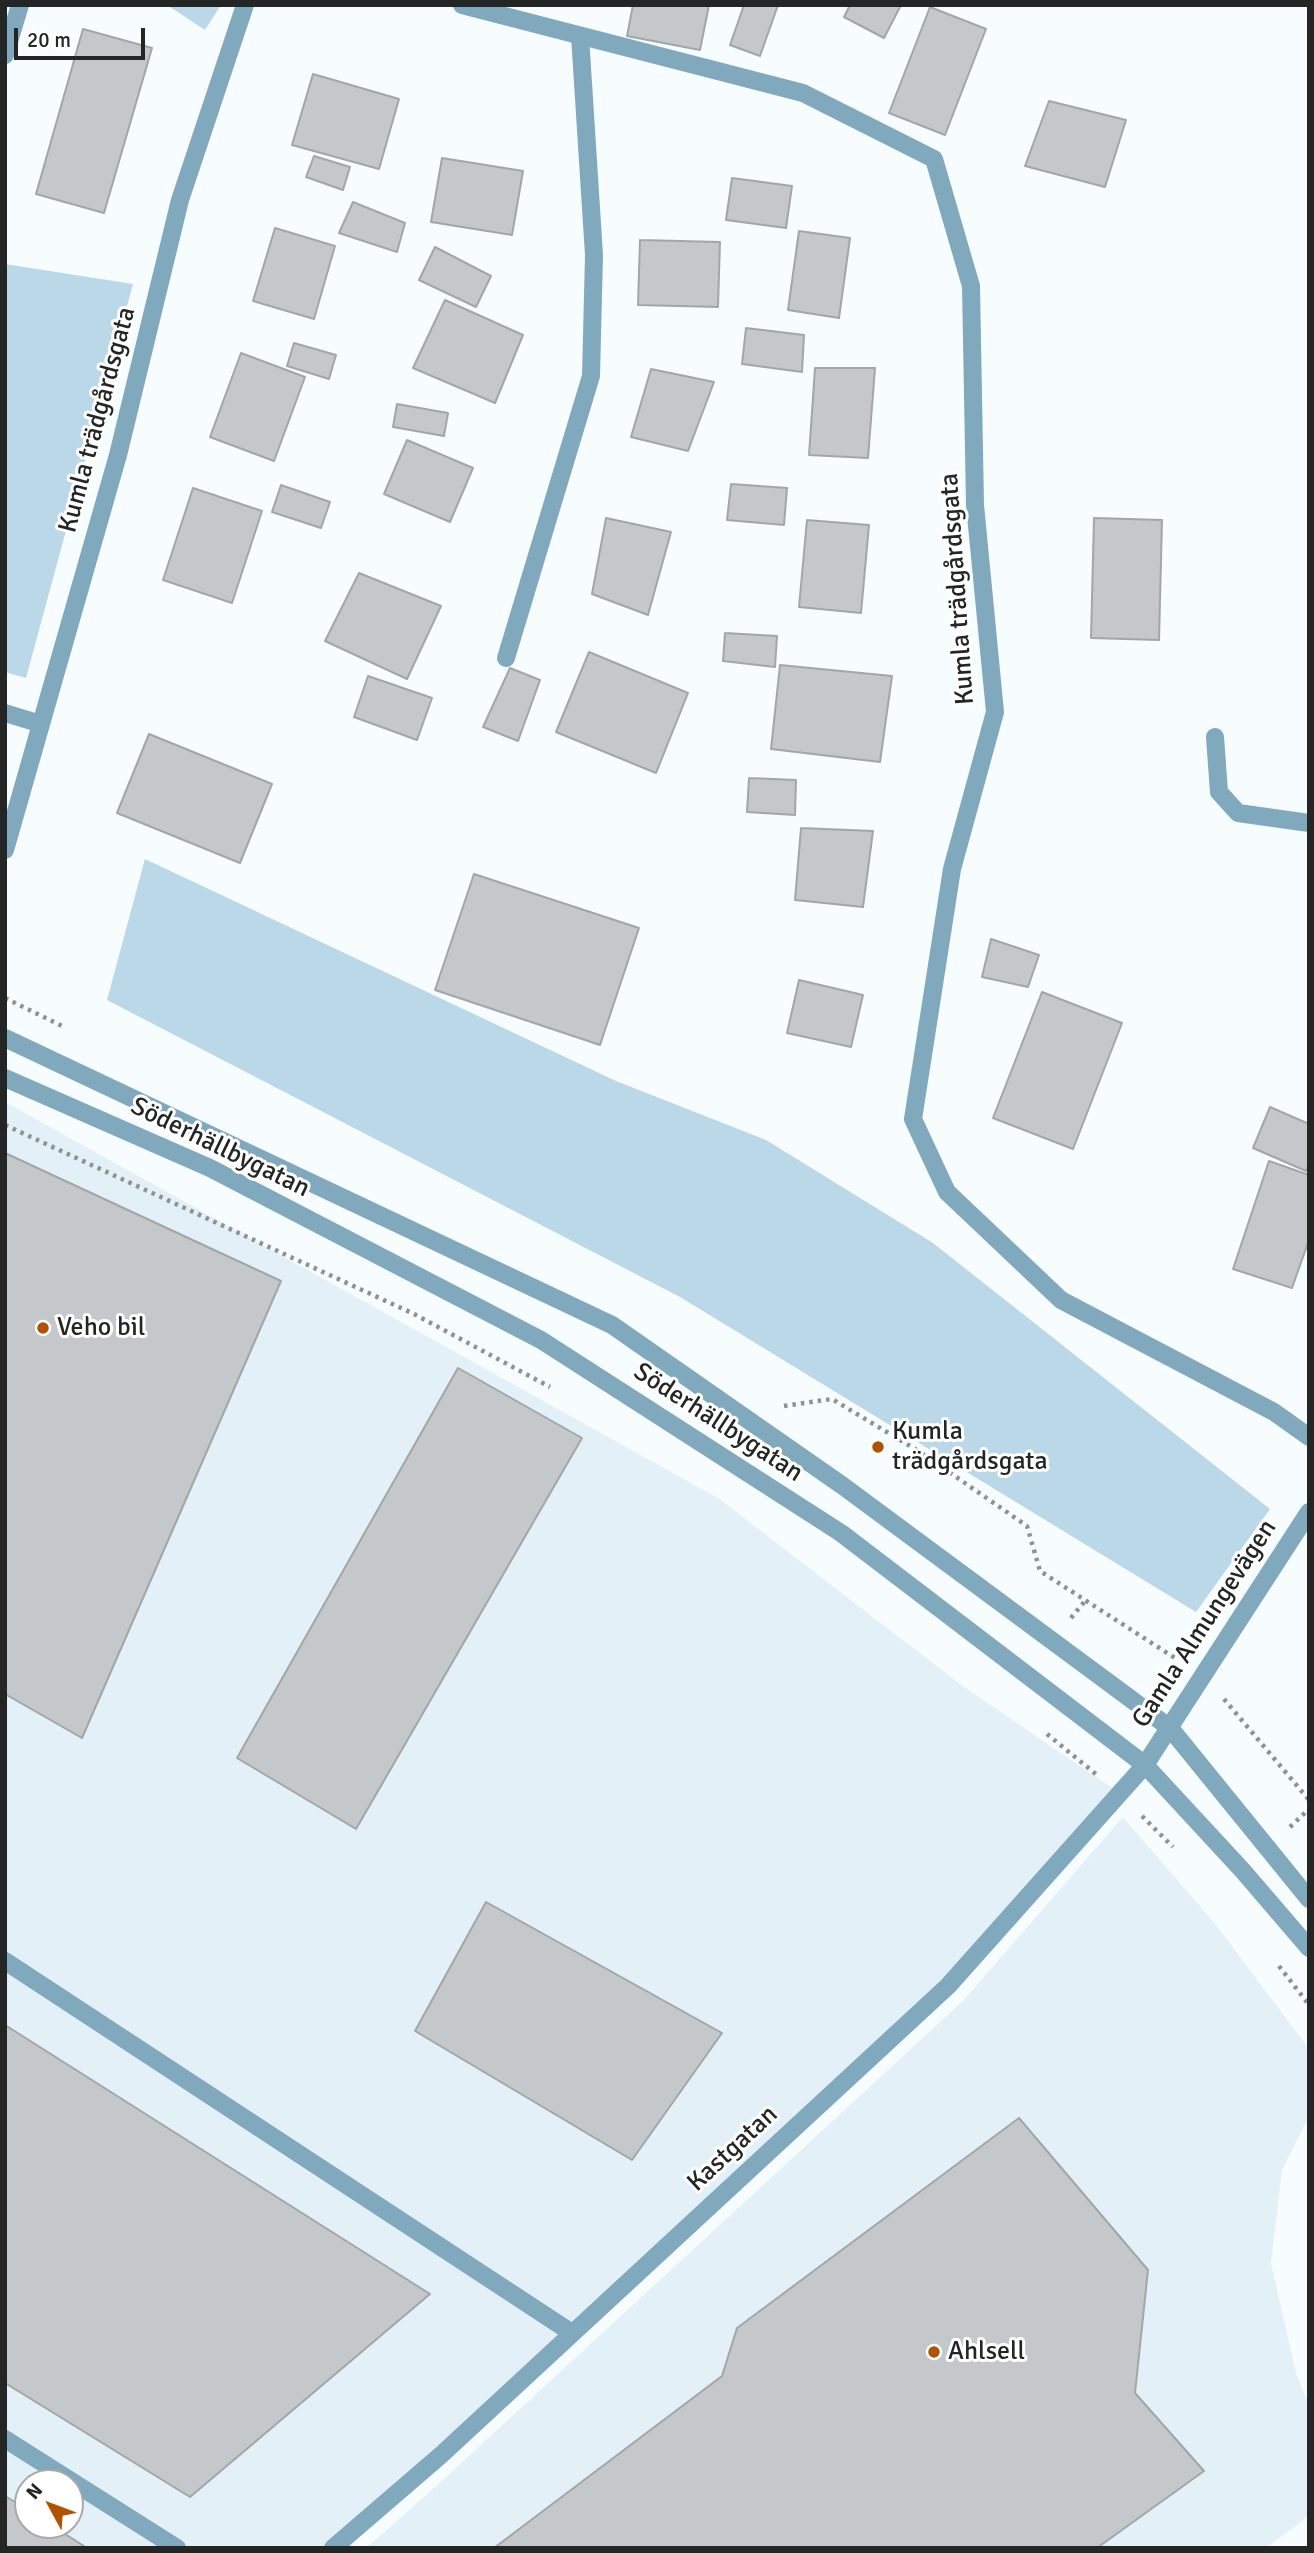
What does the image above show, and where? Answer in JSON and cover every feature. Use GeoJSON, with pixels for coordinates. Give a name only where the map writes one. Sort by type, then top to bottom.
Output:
{"type":"FeatureCollection","features":[{"type":"Feature","properties":{"kind":"street"},"geometry":{"type":"LineString","coordinates":[[5,55],[20,5]]}},
{"type":"Feature","properties":{"kind":"street","name":"Kumla trädgårdsgata"},"geometry":{"type":"LineString","coordinates":[[5,850],[118,455],[180,200],[245,5]]}},
{"type":"Feature","properties":{"kind":"street","name":"Kumla trädgårdsgata"},"geometry":{"type":"LineString","coordinates":[[462,5],[803,93],[934,159],[971,286],[975,505],[995,712],[952,869],[914,1119],[947,1192],[1061,1300],[1274,1412],[1309,1437]]}},
{"type":"Feature","properties":{"kind":"street"},"geometry":{"type":"LineString","coordinates":[[506,658],[591,376],[594,255],[580,36]]}},
{"type":"Feature","properties":{"kind":"street"},"geometry":{"type":"LineString","coordinates":[[5,713],[41,724]]}},
{"type":"Feature","properties":{"kind":"street"},"geometry":{"type":"LineString","coordinates":[[1215,737],[1219,792],[1238,813],[1309,823]]}},
{"type":"Feature","properties":{"kind":"street","name":"Söderhällbygatan"},"geometry":{"type":"LineString","coordinates":[[5,1038],[612,1325],[843,1486],[1170,1728],[1309,1899]]}},
{"type":"Feature","properties":{"kind":"street","name":"Söderhällbygatan"},"geometry":{"type":"LineString","coordinates":[[5,1078],[210,1168],[541,1340],[841,1533],[1145,1765],[1243,1871],[1309,1948]]}},
{"type":"Feature","properties":{"kind":"street","name":"Gamla Almungevägen"},"geometry":{"type":"LineString","coordinates":[[1145,1765],[1309,1512]]}},
{"type":"Feature","properties":{"kind":"street","name":"Kastgatan"},"geometry":{"type":"LineString","coordinates":[[333,2548],[441,2455],[948,1986],[1145,1765]]}},
{"type":"Feature","properties":{"kind":"street"},"geometry":{"type":"LineString","coordinates":[[5,1961],[572,2333]]}},
{"type":"Feature","properties":{"kind":"street"},"geometry":{"type":"LineString","coordinates":[[5,2438],[177,2548]]}},
{"type":"Feature","properties":{"kind":"path"},"geometry":{"type":"LineString","coordinates":[[5,1125],[414,1314],[555,1390]]}},
{"type":"Feature","properties":{"kind":"path"},"geometry":{"type":"LineString","coordinates":[[1046,1733],[1121,1794],[1179,1853]]}},
{"type":"Feature","properties":{"kind":"path"},"geometry":{"type":"LineString","coordinates":[[1276,1962],[1309,2005]]}},
{"type":"Feature","properties":{"kind":"shaded area"},"geometry":{"type":"Polygon","coordinates":[[[167,5],[221,5],[205,30],[167,5]]]}},
{"type":"Feature","properties":{"kind":"shaded area"},"geometry":{"type":"Polygon","coordinates":[[[5,264],[133,284],[26,678],[5,672],[5,264]]]}},
{"type":"Feature","properties":{"kind":"shaded area"},"geometry":{"type":"Polygon","coordinates":[[[145,859],[616,1081],[766,1140],[933,1243],[1270,1509],[1196,1612],[680,1297],[107,1000],[145,859]]]}},
{"type":"Feature","properties":{"kind":"shaded area"},"geometry":{"type":"Polygon","coordinates":[[[5,1102],[718,1498],[964,1687],[1121,1794],[955,1978],[330,2548],[5,2548],[5,1102]]]}},
{"type":"Feature","properties":{"kind":"shaded area"},"geometry":{"type":"Polygon","coordinates":[[[1123,1817],[1216,1925],[1309,2049],[1309,2116],[1282,2170],[1271,2263],[1296,2373],[1309,2405],[1309,2516],[1266,2548],[366,2548],[963,2001],[1123,1817]]]}},
{"type":"Feature","properties":{"kind":"building"},"geometry":{"type":"Polygon","coordinates":[[[633,5],[709,5],[700,50],[627,36],[633,5]]]}},
{"type":"Feature","properties":{"kind":"building"},"geometry":{"type":"Polygon","coordinates":[[[744,5],[778,5],[760,56],[730,45],[744,5]]]}},
{"type":"Feature","properties":{"kind":"building"},"geometry":{"type":"Polygon","coordinates":[[[850,5],[901,5],[884,38],[844,17],[850,5]]]}},
{"type":"Feature","properties":{"kind":"building"},"geometry":{"type":"Polygon","coordinates":[[[930,7],[986,29],[945,135],[889,113],[930,7]]]}},
{"type":"Feature","properties":{"kind":"building"},"geometry":{"type":"Polygon","coordinates":[[[83,29],[152,48],[104,213],[36,194],[83,29]]]}},
{"type":"Feature","properties":{"kind":"building"},"geometry":{"type":"Polygon","coordinates":[[[313,74],[399,99],[379,169],[292,145],[313,74]]]}},
{"type":"Feature","properties":{"kind":"building"},"geometry":{"type":"Polygon","coordinates":[[[1049,101],[1126,120],[1105,187],[1025,166],[1049,101]]]}},
{"type":"Feature","properties":{"kind":"building"},"geometry":{"type":"Polygon","coordinates":[[[314,156],[350,167],[343,190],[306,177],[314,156]]]}},
{"type":"Feature","properties":{"kind":"building"},"geometry":{"type":"Polygon","coordinates":[[[442,158],[523,171],[512,235],[431,222],[442,158]]]}},
{"type":"Feature","properties":{"kind":"building"},"geometry":{"type":"Polygon","coordinates":[[[732,178],[792,186],[786,228],[726,220],[732,178]]]}},
{"type":"Feature","properties":{"kind":"building"},"geometry":{"type":"Polygon","coordinates":[[[353,202],[405,223],[397,252],[339,233],[353,202]]]}},
{"type":"Feature","properties":{"kind":"building"},"geometry":{"type":"Polygon","coordinates":[[[275,228],[335,246],[314,319],[253,301],[275,228]]]}},
{"type":"Feature","properties":{"kind":"building"},"geometry":{"type":"Polygon","coordinates":[[[799,231],[850,238],[839,318],[788,310],[799,231]]]}},
{"type":"Feature","properties":{"kind":"building"},"geometry":{"type":"Polygon","coordinates":[[[640,240],[720,242],[718,307],[638,305],[640,240]]]}},
{"type":"Feature","properties":{"kind":"building"},"geometry":{"type":"Polygon","coordinates":[[[435,247],[491,276],[476,307],[419,280],[435,247]]]}},
{"type":"Feature","properties":{"kind":"building"},"geometry":{"type":"Polygon","coordinates":[[[445,300],[523,335],[495,403],[413,368],[445,300]]]}},
{"type":"Feature","properties":{"kind":"building"},"geometry":{"type":"Polygon","coordinates":[[[746,328],[804,335],[802,372],[742,364],[746,328]]]}},
{"type":"Feature","properties":{"kind":"building"},"geometry":{"type":"Polygon","coordinates":[[[294,343],[336,355],[329,379],[287,366],[294,343]]]}},
{"type":"Feature","properties":{"kind":"building"},"geometry":{"type":"Polygon","coordinates":[[[241,353],[305,377],[274,461],[210,437],[241,353]]]}},
{"type":"Feature","properties":{"kind":"building"},"geometry":{"type":"Polygon","coordinates":[[[815,368],[875,368],[868,458],[809,455],[815,368]]]}},
{"type":"Feature","properties":{"kind":"building"},"geometry":{"type":"Polygon","coordinates":[[[651,369],[714,382],[688,451],[631,437],[651,369]]]}},
{"type":"Feature","properties":{"kind":"building"},"geometry":{"type":"Polygon","coordinates":[[[397,404],[448,413],[444,436],[393,427],[397,404]]]}},
{"type":"Feature","properties":{"kind":"building"},"geometry":{"type":"Polygon","coordinates":[[[407,440],[473,468],[450,522],[384,494],[407,440]]]}},
{"type":"Feature","properties":{"kind":"building"},"geometry":{"type":"Polygon","coordinates":[[[731,484],[787,488],[784,525],[727,520],[731,484]]]}},
{"type":"Feature","properties":{"kind":"building"},"geometry":{"type":"Polygon","coordinates":[[[281,485],[330,502],[321,528],[272,512],[281,485]]]}},
{"type":"Feature","properties":{"kind":"building"},"geometry":{"type":"Polygon","coordinates":[[[193,488],[262,511],[232,603],[163,580],[193,488]]]}},
{"type":"Feature","properties":{"kind":"building"},"geometry":{"type":"Polygon","coordinates":[[[606,518],[671,532],[648,615],[592,594],[606,518]]]}},
{"type":"Feature","properties":{"kind":"building"},"geometry":{"type":"Polygon","coordinates":[[[1094,518],[1162,520],[1159,640],[1091,638],[1094,518]]]}},
{"type":"Feature","properties":{"kind":"building"},"geometry":{"type":"Polygon","coordinates":[[[807,520],[869,525],[861,613],[799,607],[807,520]]]}},
{"type":"Feature","properties":{"kind":"building"},"geometry":{"type":"Polygon","coordinates":[[[359,573],[441,606],[407,679],[325,641],[359,573]]]}},
{"type":"Feature","properties":{"kind":"building"},"geometry":{"type":"Polygon","coordinates":[[[725,633],[777,636],[775,667],[723,661],[725,633]]]}},
{"type":"Feature","properties":{"kind":"building"},"geometry":{"type":"Polygon","coordinates":[[[589,652],[688,693],[656,773],[556,732],[589,652]]]}},
{"type":"Feature","properties":{"kind":"building"},"geometry":{"type":"Polygon","coordinates":[[[780,665],[892,676],[880,762],[771,749],[780,665]]]}},
{"type":"Feature","properties":{"kind":"building"},"geometry":{"type":"Polygon","coordinates":[[[510,668],[540,680],[518,741],[483,727],[510,668]]]}},
{"type":"Feature","properties":{"kind":"building"},"geometry":{"type":"Polygon","coordinates":[[[368,676],[432,698],[417,740],[354,717],[368,676]]]}},
{"type":"Feature","properties":{"kind":"building"},"geometry":{"type":"Polygon","coordinates":[[[149,734],[272,784],[240,863],[117,813],[149,734]]]}},
{"type":"Feature","properties":{"kind":"building"},"geometry":{"type":"Polygon","coordinates":[[[749,778],[796,780],[795,815],[747,812],[749,778]]]}},
{"type":"Feature","properties":{"kind":"building"},"geometry":{"type":"Polygon","coordinates":[[[801,828],[873,831],[863,907],[795,900],[801,828]]]}},
{"type":"Feature","properties":{"kind":"building"},"geometry":{"type":"Polygon","coordinates":[[[474,874],[639,928],[600,1045],[435,990],[474,874]]]}},
{"type":"Feature","properties":{"kind":"building"},"geometry":{"type":"Polygon","coordinates":[[[991,939],[1039,955],[1028,987],[982,977],[991,939]]]}},
{"type":"Feature","properties":{"kind":"building"},"geometry":{"type":"Polygon","coordinates":[[[799,980],[863,995],[851,1047],[787,1033],[799,980]]]}},
{"type":"Feature","properties":{"kind":"building"},"geometry":{"type":"Polygon","coordinates":[[[1042,992],[1122,1023],[1073,1149],[993,1118],[1042,992]]]}},
{"type":"Feature","properties":{"kind":"building"},"geometry":{"type":"Polygon","coordinates":[[[1270,1107],[1309,1124],[1309,1165],[1306,1171],[1253,1148],[1270,1107]]]}},
{"type":"Feature","properties":{"kind":"building"},"geometry":{"type":"Polygon","coordinates":[[[5,1153],[281,1281],[82,1738],[5,1694],[5,1153]]]}},
{"type":"Feature","properties":{"kind":"building"},"geometry":{"type":"Polygon","coordinates":[[[1269,1161],[1309,1175],[1309,1240],[1292,1288],[1233,1269],[1269,1161]]]}},
{"type":"Feature","properties":{"kind":"building"},"geometry":{"type":"Polygon","coordinates":[[[458,1368],[582,1438],[356,1829],[237,1758],[458,1368]]]}},
{"type":"Feature","properties":{"kind":"building"},"geometry":{"type":"Polygon","coordinates":[[[486,1902],[722,2033],[632,2160],[415,2031],[486,1902]]]}},
{"type":"Feature","properties":{"kind":"building"},"geometry":{"type":"Polygon","coordinates":[[[5,2025],[430,2294],[190,2497],[5,2383],[5,2025]]]}},
{"type":"Feature","properties":{"kind":"building","name":"Ahlsell"},"geometry":{"type":"Polygon","coordinates":[[[1019,2118],[1148,2270],[1135,2393],[1204,2471],[1097,2548],[494,2548],[722,2376],[737,2328],[1019,2118]]]}},
{"type":"Feature","properties":{"kind":"building"},"geometry":{"type":"Polygon","coordinates":[[[5,2496],[14,2501],[14,2539],[73,2539],[87,2548],[5,2548],[5,2496]]]}},
{"type":"Feature","properties":{"kind":"place","name":"Veho bil"},"geometry":{"type":"Point","coordinates":[43,1328]}},
{"type":"Feature","properties":{"kind":"place","name":"Kumla trädgårdsgata"},"geometry":{"type":"Point","coordinates":[878,1447]}},
{"type":"Feature","properties":{"kind":"place","name":"Ahlsell"},"geometry":{"type":"Point","coordinates":[934,2352]}}]}
